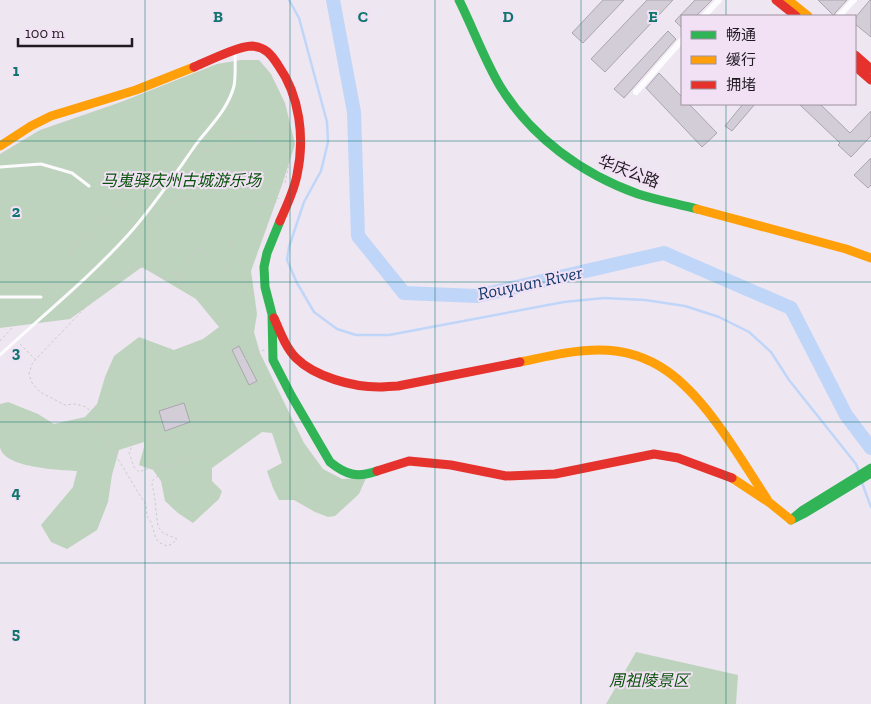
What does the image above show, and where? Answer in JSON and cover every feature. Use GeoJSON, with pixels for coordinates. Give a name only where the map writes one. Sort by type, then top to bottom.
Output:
{"type":"FeatureCollection","features":[{"type":"Feature","properties":{"kind":"main road","name":"华庆公路"},"geometry":{"type":"LineString","coordinates":[[458,0],[489,66],[509,101],[540,136],[588,172],[618,187],[639,194],[846,248],[871,258]]}},
{"type":"Feature","properties":{"kind":"main road","name":"华庆公路"},"geometry":{"type":"LineString","coordinates":[[463,0],[492,63],[521,110],[557,146],[590,168],[619,183],[640,190],[848,245],[871,253]]}},
{"type":"Feature","properties":{"kind":"main road"},"geometry":{"type":"LineString","coordinates":[[776,0],[795,15]]}},
{"type":"Feature","properties":{"kind":"main road"},"geometry":{"type":"LineString","coordinates":[[788,0],[807,15]]}},
{"type":"Feature","properties":{"kind":"main road"},"geometry":{"type":"LineString","coordinates":[[0,146],[51,116],[144,86],[250,46],[263,48],[270,53],[282,70],[294,95],[301,131],[297,176],[288,204],[267,253],[264,267],[265,287],[272,314],[284,341],[297,359],[313,370],[335,379],[376,388],[398,386],[558,354],[605,350],[626,353],[663,368],[698,400],[719,427],[770,503]]}},
{"type":"Feature","properties":{"kind":"main road"},"geometry":{"type":"LineString","coordinates":[[856,56],[871,68]]}},
{"type":"Feature","properties":{"kind":"main road"},"geometry":{"type":"LineString","coordinates":[[856,67],[871,80]]}},
{"type":"Feature","properties":{"kind":"main road"},"geometry":{"type":"LineString","coordinates":[[272,314],[273,360],[330,462],[340,470],[353,474],[366,475],[409,461],[451,464],[506,476],[555,474],[654,454],[678,458],[733,478],[791,520],[871,468]]}},
{"type":"Feature","properties":{"kind":"main road"},"geometry":{"type":"LineString","coordinates":[[804,511],[871,473]]}},
{"type":"Feature","properties":{"kind":"street"},"geometry":{"type":"LineString","coordinates":[[705,15],[719,0]]}},
{"type":"Feature","properties":{"kind":"street"},"geometry":{"type":"LineString","coordinates":[[840,15],[854,0]]}},
{"type":"Feature","properties":{"kind":"street"},"geometry":{"type":"LineString","coordinates":[[636,92],[681,41]]}},
{"type":"Feature","properties":{"kind":"lane"},"geometry":{"type":"LineString","coordinates":[[0,355],[102,262],[148,211],[218,119],[229,99],[234,84],[235,51]]}},
{"type":"Feature","properties":{"kind":"lane"},"geometry":{"type":"LineString","coordinates":[[0,167],[41,164],[72,173],[89,186]]}},
{"type":"Feature","properties":{"kind":"lane"},"geometry":{"type":"LineString","coordinates":[[0,297],[41,296]]}},
{"type":"Feature","properties":{"kind":"path"},"geometry":{"type":"LineString","coordinates":[[196,146],[206,152],[214,150],[227,136],[247,131],[257,137],[260,146],[248,174],[243,198],[256,204],[274,204],[283,195]]}},
{"type":"Feature","properties":{"kind":"path"},"geometry":{"type":"LineString","coordinates":[[284,186],[292,151]]}},
{"type":"Feature","properties":{"kind":"path"},"geometry":{"type":"LineString","coordinates":[[0,341],[61,274],[75,245],[106,218],[118,203],[124,177],[131,172],[142,173],[152,177],[165,188]]}},
{"type":"Feature","properties":{"kind":"path"},"geometry":{"type":"LineString","coordinates":[[148,211],[157,212],[166,204],[184,196],[191,201],[199,213],[221,230],[231,242],[232,254],[229,265],[219,269],[202,248],[193,254],[190,260],[174,274],[184,279],[184,285],[174,283],[135,265],[107,285],[36,359],[32,364],[29,374],[32,383],[40,392],[65,405],[76,404],[87,407],[146,504],[146,516],[151,522],[156,539],[160,543],[167,546],[177,539],[162,533],[158,527],[152,485],[153,480],[165,470],[203,454]]}},
{"type":"Feature","properties":{"kind":"path"},"geometry":{"type":"LineString","coordinates":[[18,342],[36,359]]}},
{"type":"Feature","properties":{"kind":"path"},"geometry":{"type":"LineString","coordinates":[[173,466],[160,464],[139,472],[134,466],[129,453],[135,439],[148,435],[173,438],[183,432],[213,406],[218,397],[214,386],[218,377],[236,366],[250,354],[272,348]]}},
{"type":"Feature","properties":{"kind":"green space","name":"马嵬驿庆州古城游乐场"},"geometry":{"type":"Polygon","coordinates":[[[241,60],[259,60],[271,74],[285,103],[295,144],[251,271],[257,314],[254,332],[260,353],[304,443],[323,469],[342,479],[366,478],[359,494],[335,516],[328,517],[315,512],[294,500],[279,500],[267,471],[282,463],[272,433],[262,432],[212,468],[212,481],[222,491],[219,499],[193,523],[165,501],[161,481],[153,470],[139,465],[144,442],[119,450],[112,475],[108,502],[97,530],[67,549],[51,542],[41,525],[73,487],[77,471],[21,464],[3,454],[0,447],[0,404],[8,402],[38,414],[54,424],[85,417],[97,404],[114,356],[139,337],[174,350],[203,339],[219,327],[196,299],[142,267],[70,319],[0,328],[0,154],[40,130],[121,102],[217,64],[241,60]]]}},
{"type":"Feature","properties":{"kind":"green space","name":"周祖陵景区"},"geometry":{"type":"Polygon","coordinates":[[[636,652],[738,675],[736,704],[606,704],[636,652]]]}},
{"type":"Feature","properties":{"kind":"building"},"geometry":{"type":"Polygon","coordinates":[[[603,0],[624,0],[583,43],[572,33],[603,0]]]}},
{"type":"Feature","properties":{"kind":"building"},"geometry":{"type":"Polygon","coordinates":[[[647,0],[673,0],[605,72],[591,59],[647,0]]]}},
{"type":"Feature","properties":{"kind":"building"},"geometry":{"type":"Polygon","coordinates":[[[695,0],[712,0],[697,15],[681,15],[681,27],[675,21],[695,0]]]}},
{"type":"Feature","properties":{"kind":"building"},"geometry":{"type":"Polygon","coordinates":[[[818,0],[847,0],[833,15],[818,0]]]}},
{"type":"Feature","properties":{"kind":"building"},"geometry":{"type":"Polygon","coordinates":[[[871,0],[871,37],[856,25],[856,17],[871,0]]]}},
{"type":"Feature","properties":{"kind":"building"},"geometry":{"type":"Polygon","coordinates":[[[668,31],[676,39],[624,98],[614,89],[668,31]]]}},
{"type":"Feature","properties":{"kind":"building"},"geometry":{"type":"Polygon","coordinates":[[[659,73],[681,96],[681,105],[690,105],[717,133],[702,147],[646,88],[659,73]]]}},
{"type":"Feature","properties":{"kind":"building"},"geometry":{"type":"Polygon","coordinates":[[[742,105],[754,105],[732,131],[725,126],[742,105]]]}},
{"type":"Feature","properties":{"kind":"building"},"geometry":{"type":"Polygon","coordinates":[[[800,105],[821,105],[850,133],[871,111],[871,136],[851,157],[838,145],[840,143],[800,105]]]}},
{"type":"Feature","properties":{"kind":"building"},"geometry":{"type":"Polygon","coordinates":[[[871,158],[871,185],[868,188],[854,175],[871,158]]]}},
{"type":"Feature","properties":{"kind":"building"},"geometry":{"type":"Polygon","coordinates":[[[239,346],[257,381],[249,385],[232,350],[239,346]]]}},
{"type":"Feature","properties":{"kind":"building"},"geometry":{"type":"Polygon","coordinates":[[[184,403],[190,422],[165,431],[159,411],[184,403]]]}},
{"type":"Feature","properties":{"kind":"waterway"},"geometry":{"type":"LineString","coordinates":[[289,0],[299,18],[327,122],[328,142],[321,171],[304,202],[289,247],[287,260],[297,283],[314,312],[337,329],[356,335],[389,335],[564,302],[604,298],[645,300],[685,306],[719,317],[749,332],[771,352],[789,380],[856,464],[859,472]]}},
{"type":"Feature","properties":{"kind":"waterway","name":"Rouyuan River"},"geometry":{"type":"LineString","coordinates":[[333,0],[354,112],[358,236],[404,293],[477,296],[664,253],[791,308],[846,415],[871,448]]}},
{"type":"Feature","properties":{"kind":"waterway"},"geometry":{"type":"LineString","coordinates":[[861,480],[871,507]]}},
{"type":"Feature","properties":{"kind":"traffic: fast"},"geometry":{"type":"LineString","coordinates":[[459,0],[500,86],[527,122],[560,152],[597,176],[617,186],[638,194],[697,209]]}},
{"type":"Feature","properties":{"kind":"traffic: fast"},"geometry":{"type":"LineString","coordinates":[[280,221],[267,253],[264,267],[265,287],[272,314],[273,360],[330,462],[341,470],[352,474],[358,475],[377,471]]}},
{"type":"Feature","properties":{"kind":"traffic: fast"},"geometry":{"type":"LineString","coordinates":[[871,468],[803,510],[791,520],[871,473]]}},
{"type":"Feature","properties":{"kind":"traffic: slow"},"geometry":{"type":"LineString","coordinates":[[788,0],[807,15]]}},
{"type":"Feature","properties":{"kind":"traffic: slow"},"geometry":{"type":"LineString","coordinates":[[0,146],[31,126],[51,116],[136,90],[194,67]]}},
{"type":"Feature","properties":{"kind":"traffic: slow"},"geometry":{"type":"LineString","coordinates":[[697,209],[846,249],[871,258]]}},
{"type":"Feature","properties":{"kind":"traffic: slow"},"geometry":{"type":"LineString","coordinates":[[520,362],[569,352],[599,350],[617,351],[634,355],[659,366],[682,383],[709,413],[767,499]]}},
{"type":"Feature","properties":{"kind":"traffic: slow"},"geometry":{"type":"LineString","coordinates":[[732,478],[770,503],[791,520]]}},
{"type":"Feature","properties":{"kind":"traffic: jam"},"geometry":{"type":"LineString","coordinates":[[776,0],[795,15]]}},
{"type":"Feature","properties":{"kind":"traffic: jam"},"geometry":{"type":"LineString","coordinates":[[194,67],[231,51],[252,46],[261,48],[270,54],[285,77],[296,104],[299,118],[300,147],[296,181],[280,221]]}},
{"type":"Feature","properties":{"kind":"traffic: jam"},"geometry":{"type":"LineString","coordinates":[[856,56],[871,69]]}},
{"type":"Feature","properties":{"kind":"traffic: jam"},"geometry":{"type":"LineString","coordinates":[[856,67],[871,80]]}},
{"type":"Feature","properties":{"kind":"traffic: jam"},"geometry":{"type":"LineString","coordinates":[[274,318],[284,340],[296,358],[313,371],[346,383],[369,387],[398,386],[520,362]]}},
{"type":"Feature","properties":{"kind":"traffic: jam"},"geometry":{"type":"LineString","coordinates":[[377,471],[409,461],[451,465],[506,476],[555,474],[654,454],[678,458],[732,478]]}}]}
